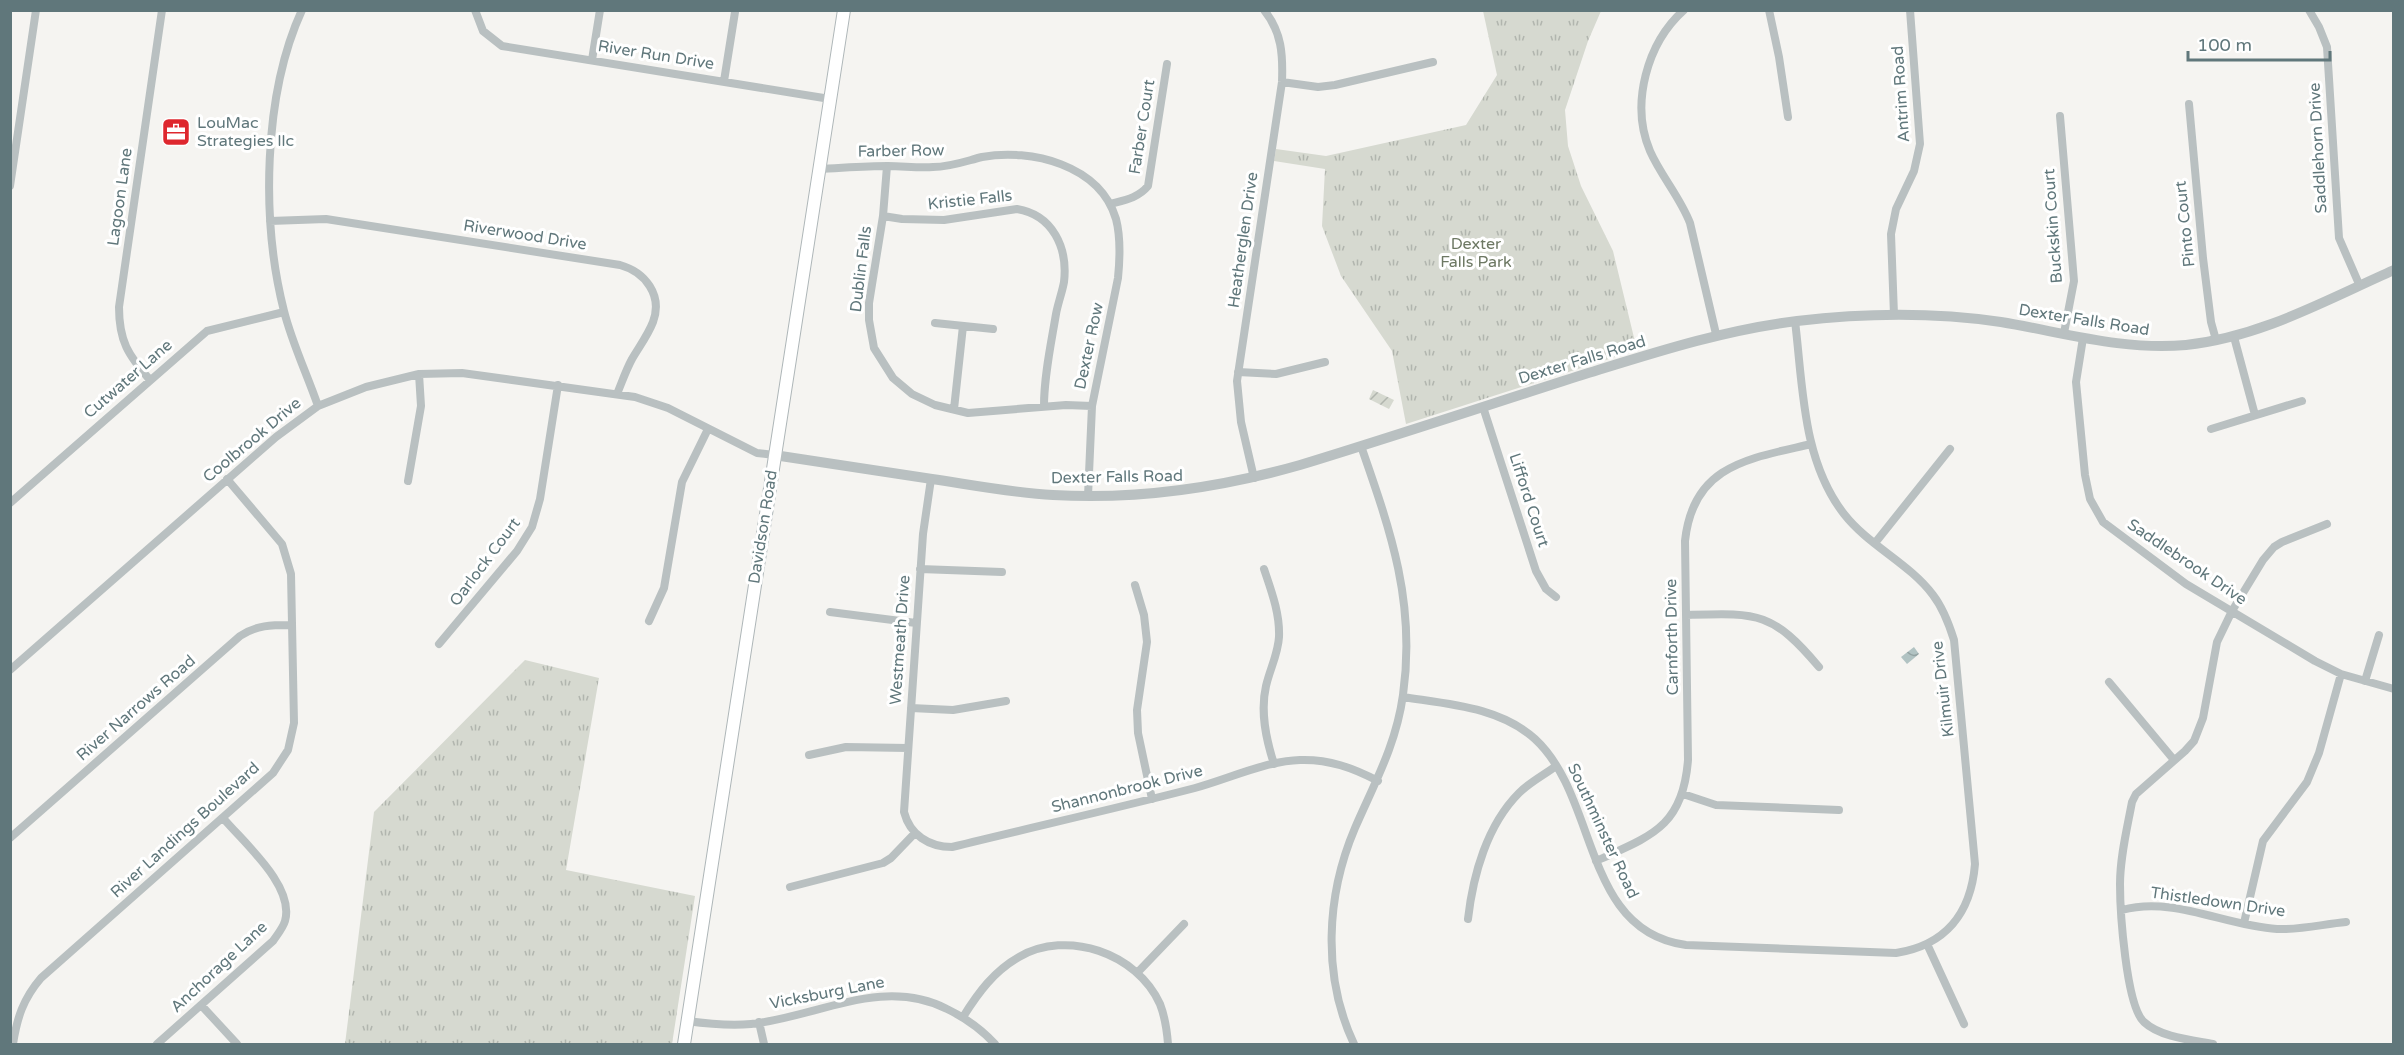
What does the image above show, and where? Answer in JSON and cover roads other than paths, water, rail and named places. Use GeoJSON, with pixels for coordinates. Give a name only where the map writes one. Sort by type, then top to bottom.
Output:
{"type":"FeatureCollection","features":[{"type":"Feature","properties":{"kind":"main road","name":"Davidson Road"},"geometry":{"type":"LineString","coordinates":[[684,1044],[844,10]]}},
{"type":"Feature","properties":{"kind":"street"},"geometry":{"type":"LineString","coordinates":[[10,186],[36,10]]}},
{"type":"Feature","properties":{"kind":"street","name":"Lagoon Lane"},"geometry":{"type":"LineString","coordinates":[[150,380],[126,350],[121,335],[119,307],[162,10]]}},
{"type":"Feature","properties":{"kind":"street"},"geometry":{"type":"LineString","coordinates":[[302,10],[286,50],[279,76],[273,119],[270,221],[284,312],[318,406]]}},
{"type":"Feature","properties":{"kind":"street","name":"River Run Drive"},"geometry":{"type":"LineString","coordinates":[[475,10],[483,31],[502,46],[830,99]]}},
{"type":"Feature","properties":{"kind":"street"},"geometry":{"type":"LineString","coordinates":[[592,60],[600,10]]}},
{"type":"Feature","properties":{"kind":"street","name":"Heatherglen Drive"},"geometry":{"type":"LineString","coordinates":[[1254,478],[1241,422],[1238,372],[1282,82],[1281,44],[1274,24],[1264,10]]}},
{"type":"Feature","properties":{"kind":"street"},"geometry":{"type":"LineString","coordinates":[[1684,10],[1664,34],[1650,61],[1643,88],[1642,114],[1649,149],[1690,223],[1716,334]]}},
{"type":"Feature","properties":{"kind":"street"},"geometry":{"type":"LineString","coordinates":[[1769,10],[1788,117]]}},
{"type":"Feature","properties":{"kind":"street","name":"Antrim Road"},"geometry":{"type":"LineString","coordinates":[[1894,315],[1891,234],[1896,208],[1914,171],[1920,144],[1910,10]]}},
{"type":"Feature","properties":{"kind":"street","name":"Saddlehorn Drive"},"geometry":{"type":"LineString","coordinates":[[2308,10],[2319,27],[2327,47],[2339,238],[2359,284]]}},
{"type":"Feature","properties":{"kind":"street"},"geometry":{"type":"LineString","coordinates":[[724,81],[735,12]]}},
{"type":"Feature","properties":{"kind":"street"},"geometry":{"type":"LineString","coordinates":[[1282,82],[1318,87],[1335,85],[1433,62]]}},
{"type":"Feature","properties":{"kind":"street","name":"Farber Court"},"geometry":{"type":"LineString","coordinates":[[1110,204],[1133,198],[1148,186],[1167,64]]}},
{"type":"Feature","properties":{"kind":"street","name":"Pinto Court"},"geometry":{"type":"LineString","coordinates":[[2189,104],[2203,258],[2211,322],[2216,340]]}},
{"type":"Feature","properties":{"kind":"street","name":"Buckskin Court"},"geometry":{"type":"LineString","coordinates":[[2060,117],[2073,281],[2064,333]]}},
{"type":"Feature","properties":{"kind":"street","name":"Farber Row"},"geometry":{"type":"LineString","coordinates":[[819,169],[887,166],[934,167],[962,164],[983,157],[1017,156],[1066,165],[1097,188],[1110,204]]}},
{"type":"Feature","properties":{"kind":"street","name":"Dublin Falls"},"geometry":{"type":"LineString","coordinates":[[887,166],[883,216],[869,303],[869,320],[874,348],[893,378],[912,394],[935,405],[968,413],[1044,406],[1092,406]]}},
{"type":"Feature","properties":{"kind":"street","name":"Dexter Row"},"geometry":{"type":"LineString","coordinates":[[1088,496],[1092,406],[1118,278],[1119,237],[1110,204]]}},
{"type":"Feature","properties":{"kind":"street","name":"Kristie Falls"},"geometry":{"type":"LineString","coordinates":[[883,216],[944,220],[1017,209],[1027,210],[1052,228],[1060,242],[1064,257],[1064,283],[1046,380],[1044,406]]}},
{"type":"Feature","properties":{"kind":"street","name":"Riverwood Drive"},"geometry":{"type":"LineString","coordinates":[[270,221],[326,219],[620,265],[636,270],[652,289],[655,314],[650,328],[630,362],[617,394]]}},
{"type":"Feature","properties":{"kind":"street","name":"Dexter Falls Road"},"geometry":{"type":"LineString","coordinates":[[774,455],[1018,491],[1088,496],[1190,491],[1254,478],[1716,334],[1795,321],[1863,315],[1894,315],[1964,318],[2128,345],[2160,346],[2234,337],[2264,328],[2394,270]]}},
{"type":"Feature","properties":{"kind":"street","name":"Cutwater Lane"},"geometry":{"type":"LineString","coordinates":[[10,503],[207,332],[284,312]]}},
{"type":"Feature","properties":{"kind":"street","name":"Kilmuir Drive"},"geometry":{"type":"LineString","coordinates":[[1795,321],[1811,444],[1817,464],[1834,501],[1846,517],[1932,594],[1946,617],[1956,652],[1974,876],[1969,897],[1958,918],[1944,933],[1927,944]]}},
{"type":"Feature","properties":{"kind":"street"},"geometry":{"type":"LineString","coordinates":[[935,323],[993,329]]}},
{"type":"Feature","properties":{"kind":"street"},"geometry":{"type":"LineString","coordinates":[[954,410],[963,326]]}},
{"type":"Feature","properties":{"kind":"street"},"geometry":{"type":"LineString","coordinates":[[2234,337],[2255,415]]}},
{"type":"Feature","properties":{"kind":"street","name":"Saddlebrook Drive"},"geometry":{"type":"LineString","coordinates":[[2083,338],[2076,382],[2085,475],[2090,499],[2097,513],[2112,529],[2159,565],[2315,661],[2341,674],[2394,689]]}},
{"type":"Feature","properties":{"kind":"street"},"geometry":{"type":"LineString","coordinates":[[1238,372],[1276,374],[1325,362]]}},
{"type":"Feature","properties":{"kind":"street","name":"Coolbrook Drive"},"geometry":{"type":"LineString","coordinates":[[10,670],[276,437],[318,406],[366,387],[419,374],[462,373],[617,394],[652,402],[757,453],[774,455]]}},
{"type":"Feature","properties":{"kind":"street"},"geometry":{"type":"LineString","coordinates":[[408,481],[421,406],[419,374]]}},
{"type":"Feature","properties":{"kind":"street","name":"Oarlock Court"},"geometry":{"type":"LineString","coordinates":[[440,644],[517,551],[532,527],[540,499],[558,385]]}},
{"type":"Feature","properties":{"kind":"street"},"geometry":{"type":"LineString","coordinates":[[2211,429],[2302,401]]}},
{"type":"Feature","properties":{"kind":"street","name":"Lifford Court"},"geometry":{"type":"LineString","coordinates":[[1483,407],[1536,571],[1546,589],[1556,597]]}},
{"type":"Feature","properties":{"kind":"street"},"geometry":{"type":"LineString","coordinates":[[649,621],[664,588],[682,482],[708,429]]}},
{"type":"Feature","properties":{"kind":"street","name":"Carnforth Drive"},"geometry":{"type":"LineString","coordinates":[[1596,861],[1656,832],[1672,814],[1683,794],[1688,760],[1686,530],[1694,506],[1704,488],[1731,466],[1748,459],[1811,444]]}},
{"type":"Feature","properties":{"kind":"street"},"geometry":{"type":"LineString","coordinates":[[1354,1044],[1338,994],[1332,954],[1332,909],[1344,856],[1395,738],[1403,697],[1407,626],[1398,560],[1361,446]]}},
{"type":"Feature","properties":{"kind":"street"},"geometry":{"type":"LineString","coordinates":[[1875,543],[1950,449]]}},
{"type":"Feature","properties":{"kind":"street","name":"River Landings Boulevard"},"geometry":{"type":"LineString","coordinates":[[13,1044],[20,1010],[37,983],[273,773],[288,750],[294,723],[291,574],[282,544],[227,479]]}},
{"type":"Feature","properties":{"kind":"street","name":"Westmeath Drive"},"geometry":{"type":"LineString","coordinates":[[915,833],[906,821],[904,803],[920,569],[931,479]]}},
{"type":"Feature","properties":{"kind":"street"},"geometry":{"type":"LineString","coordinates":[[2212,1044],[2156,1030],[2143,1022],[2137,1014],[2130,990],[2122,910],[2121,871],[2132,802],[2136,794],[2185,751],[2199,730],[2217,642],[2232,611],[2263,560],[2274,546],[2327,524]]}},
{"type":"Feature","properties":{"kind":"street"},"geometry":{"type":"LineString","coordinates":[[920,569],[1002,572]]}},
{"type":"Feature","properties":{"kind":"street"},"geometry":{"type":"LineString","coordinates":[[1264,569],[1277,613],[1278,626],[1277,650],[1266,687],[1264,705],[1264,721],[1274,764]]}},
{"type":"Feature","properties":{"kind":"street"},"geometry":{"type":"LineString","coordinates":[[1135,585],[1144,615],[1147,642],[1139,692],[1138,733],[1152,799]]}},
{"type":"Feature","properties":{"kind":"street"},"geometry":{"type":"LineString","coordinates":[[830,612],[916,623]]}},
{"type":"Feature","properties":{"kind":"street"},"geometry":{"type":"LineString","coordinates":[[1687,615],[1742,614],[1765,620],[1789,634],[1819,667]]}},
{"type":"Feature","properties":{"kind":"street","name":"River Narrows Road"},"geometry":{"type":"LineString","coordinates":[[10,838],[240,636],[256,627],[291,625]]}},
{"type":"Feature","properties":{"kind":"street"},"geometry":{"type":"LineString","coordinates":[[2365,681],[2379,635]]}},
{"type":"Feature","properties":{"kind":"street"},"geometry":{"type":"LineString","coordinates":[[2244,923],[2263,841],[2307,782],[2319,753],[2341,674]]}},
{"type":"Feature","properties":{"kind":"street"},"geometry":{"type":"LineString","coordinates":[[2109,682],[2174,760]]}},
{"type":"Feature","properties":{"kind":"street","name":"Southminster Road"},"geometry":{"type":"LineString","coordinates":[[1403,697],[1478,710],[1510,722],[1536,740],[1557,766],[1569,789],[1596,861],[1626,916],[1641,929],[1668,942],[1686,945],[1896,953],[1927,944]]}},
{"type":"Feature","properties":{"kind":"street"},"geometry":{"type":"LineString","coordinates":[[911,708],[952,710],[1006,701]]}},
{"type":"Feature","properties":{"kind":"street"},"geometry":{"type":"LineString","coordinates":[[809,755],[846,747],[908,748]]}},
{"type":"Feature","properties":{"kind":"street","name":"Shannonbrook Drive"},"geometry":{"type":"LineString","coordinates":[[915,833],[934,845],[952,847],[1152,799],[1274,764],[1298,760],[1329,761],[1359,771],[1378,781]]}},
{"type":"Feature","properties":{"kind":"street"},"geometry":{"type":"LineString","coordinates":[[1468,919],[1471,891],[1486,844],[1498,819],[1521,791],[1557,766]]}},
{"type":"Feature","properties":{"kind":"street"},"geometry":{"type":"LineString","coordinates":[[1683,794],[1716,805],[1839,810]]}},
{"type":"Feature","properties":{"kind":"street","name":"Anchorage Lane"},"geometry":{"type":"LineString","coordinates":[[157,1044],[273,941],[285,922],[286,900],[276,880],[223,818]]}},
{"type":"Feature","properties":{"kind":"street"},"geometry":{"type":"LineString","coordinates":[[790,887],[883,863],[891,858],[915,833]]}},
{"type":"Feature","properties":{"kind":"street","name":"Thistledown Drive"},"geometry":{"type":"LineString","coordinates":[[2122,910],[2135,906],[2175,908],[2279,929],[2346,922]]}},
{"type":"Feature","properties":{"kind":"street"},"geometry":{"type":"LineString","coordinates":[[1137,973],[1184,924]]}},
{"type":"Feature","properties":{"kind":"street"},"geometry":{"type":"LineString","coordinates":[[1927,944],[1964,1024]]}},
{"type":"Feature","properties":{"kind":"street"},"geometry":{"type":"LineString","coordinates":[[963,1017],[978,993],[1000,970],[1019,957],[1041,949],[1064,946],[1098,950],[1120,960],[1137,973],[1159,1003],[1168,1044]]}},
{"type":"Feature","properties":{"kind":"street","name":"Vicksburg Lane"},"geometry":{"type":"LineString","coordinates":[[687,1021],[719,1025],[759,1022],[855,1000],[877,996],[897,996],[918,998],[938,1004],[963,1017],[995,1044]]}},
{"type":"Feature","properties":{"kind":"street"},"geometry":{"type":"LineString","coordinates":[[201,1005],[237,1044]]}},
{"type":"Feature","properties":{"kind":"street"},"geometry":{"type":"LineString","coordinates":[[759,1022],[764,1044]]}},
{"type":"Feature","properties":{"kind":"water"},"geometry":{"type":"Polygon","coordinates":[[[1914,647],[1919,654],[1907,664],[1901,657],[1914,647]]]}},
{"type":"Feature","properties":{"kind":"place","name":"LouMac Strategies llc"},"geometry":{"type":"Point","coordinates":[176,132]}},
{"type":"Feature","properties":{"kind":"park label","name":"Dexter Falls Park"},"geometry":{"type":"Point","coordinates":[1476,253]}}]}
